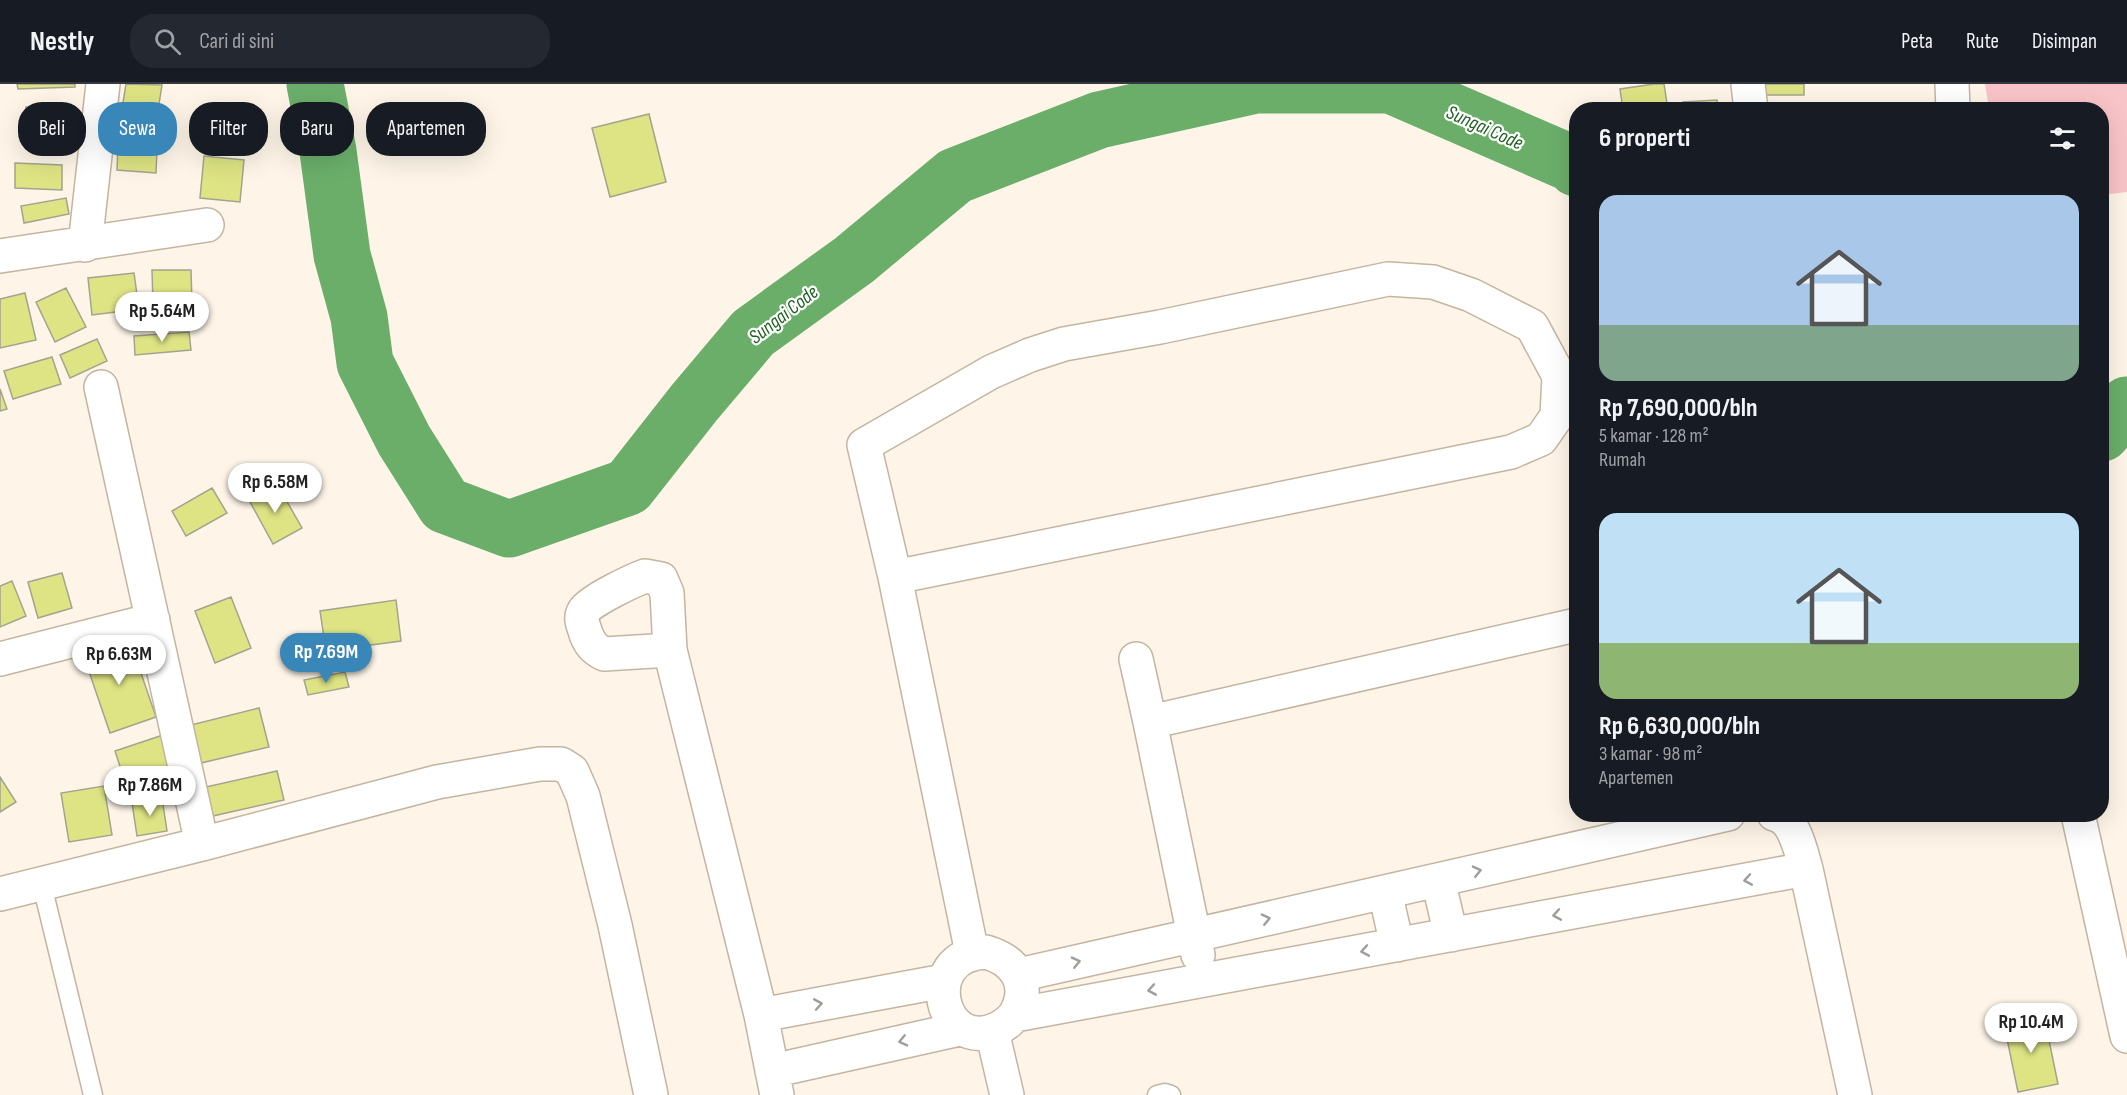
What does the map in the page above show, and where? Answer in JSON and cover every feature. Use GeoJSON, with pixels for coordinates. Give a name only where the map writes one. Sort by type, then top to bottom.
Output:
{"type":"FeatureCollection","features":[{"type":"Feature","properties":{"kind":"street"},"geometry":{"type":"LineString","coordinates":[[86,244],[103,84]]}},
{"type":"Feature","properties":{"kind":"street"},"geometry":{"type":"LineString","coordinates":[[1748,84],[1750,102]]}},
{"type":"Feature","properties":{"kind":"street"},"geometry":{"type":"LineString","coordinates":[[1952,84],[1953,102]]}},
{"type":"Feature","properties":{"kind":"street"},"geometry":{"type":"LineString","coordinates":[[0,255],[207,225]]}},
{"type":"Feature","properties":{"kind":"street"},"geometry":{"type":"LineString","coordinates":[[895,577],[1511,452],[1541,439],[1557,416],[1559,376],[1532,326],[1471,294],[1433,282],[1388,279],[1171,325],[1064,344],[1030,355],[991,372],[864,445],[895,577],[972,953]]}},
{"type":"Feature","properties":{"kind":"street"},"geometry":{"type":"LineString","coordinates":[[101,387],[202,844]]}},
{"type":"Feature","properties":{"kind":"street"},"geometry":{"type":"LineString","coordinates":[[1,657],[153,620]]}},
{"type":"Feature","properties":{"kind":"street"},"geometry":{"type":"LineString","coordinates":[[1150,722],[1569,627]]}},
{"type":"Feature","properties":{"kind":"street"},"geometry":{"type":"LineString","coordinates":[[670,650],[775,1083],[960,1029],[981,1035],[1004,1023],[1204,980],[1806,869]]}},
{"type":"Feature","properties":{"kind":"street"},"geometry":{"type":"LineString","coordinates":[[1136,659],[1192,936],[1204,980]]}},
{"type":"Feature","properties":{"kind":"street"},"geometry":{"type":"LineString","coordinates":[[0,894],[202,844],[436,782],[540,764],[561,764],[572,771],[583,796],[615,925],[651,1095]]}},
{"type":"Feature","properties":{"kind":"street"},"geometry":{"type":"LineString","coordinates":[[1019,975],[1438,880],[1666,822]]}},
{"type":"Feature","properties":{"kind":"street"},"geometry":{"type":"LineString","coordinates":[[1785,822],[1797,835],[1806,869],[1855,1095]]}},
{"type":"Feature","properties":{"kind":"street"},"geometry":{"type":"LineString","coordinates":[[2080,822],[2127,1036]]}},
{"type":"Feature","properties":{"kind":"street"},"geometry":{"type":"LineString","coordinates":[[1438,880],[1451,935]]}},
{"type":"Feature","properties":{"kind":"street"},"geometry":{"type":"LineString","coordinates":[[1385,892],[1397,945]]}},
{"type":"Feature","properties":{"kind":"street"},"geometry":{"type":"LineString","coordinates":[[960,1029],[946,1009],[942,995],[944,981],[950,969],[960,958],[972,953],[986,952],[999,956],[1011,964],[1019,975],[1023,989],[1021,1003],[1004,1023],[1007,1095]]}},
{"type":"Feature","properties":{"kind":"street"},"geometry":{"type":"LineString","coordinates":[[760,1015],[944,981]]}},
{"type":"Feature","properties":{"kind":"lane"},"geometry":{"type":"LineString","coordinates":[[42,885],[93,1095]]}},
{"type":"Feature","properties":{"kind":"lane"},"geometry":{"type":"LineString","coordinates":[[1157,1095],[1166,1093],[1171,1095]]}},
{"type":"Feature","properties":{"kind":"shaded area"},"geometry":{"type":"Polygon","coordinates":[[[1985,84],[2127,84],[2127,192],[2109,194],[2109,102],[1988,102],[1985,84]]]}},
{"type":"Feature","properties":{"kind":"building"},"geometry":{"type":"Polygon","coordinates":[[[17,84],[75,84],[75,87],[18,89],[17,84]]]}},
{"type":"Feature","properties":{"kind":"building"},"geometry":{"type":"Polygon","coordinates":[[[126,84],[162,85],[159,102],[123,102],[126,84]]]}},
{"type":"Feature","properties":{"kind":"building"},"geometry":{"type":"Polygon","coordinates":[[[1664,84],[1667,102],[1622,102],[1620,89],[1664,84]]]}},
{"type":"Feature","properties":{"kind":"building"},"geometry":{"type":"Polygon","coordinates":[[[1761,84],[1804,84],[1804,95],[1761,95],[1761,84]]]}},
{"type":"Feature","properties":{"kind":"building"},"geometry":{"type":"Polygon","coordinates":[[[1717,100],[1717,102],[1683,102],[1717,100]]]}},
{"type":"Feature","properties":{"kind":"building"},"geometry":{"type":"Polygon","coordinates":[[[649,114],[666,182],[610,197],[592,128],[649,114]]]}},
{"type":"Feature","properties":{"kind":"building"},"geometry":{"type":"Polygon","coordinates":[[[118,156],[157,156],[156,173],[117,170],[118,156]]]}},
{"type":"Feature","properties":{"kind":"building"},"geometry":{"type":"Polygon","coordinates":[[[204,156],[244,160],[240,202],[200,198],[204,156]]]}},
{"type":"Feature","properties":{"kind":"building"},"geometry":{"type":"Polygon","coordinates":[[[15,163],[62,165],[62,190],[15,188],[15,163]]]}},
{"type":"Feature","properties":{"kind":"building"},"geometry":{"type":"Polygon","coordinates":[[[66,198],[69,214],[24,223],[21,206],[66,198]]]}},
{"type":"Feature","properties":{"kind":"building"},"geometry":{"type":"Polygon","coordinates":[[[152,270],[191,270],[192,304],[153,304],[152,270]]]}},
{"type":"Feature","properties":{"kind":"building"},"geometry":{"type":"Polygon","coordinates":[[[134,273],[139,309],[92,315],[88,278],[134,273]]]}},
{"type":"Feature","properties":{"kind":"building"},"geometry":{"type":"Polygon","coordinates":[[[66,288],[86,327],[55,342],[36,302],[66,288]]]}},
{"type":"Feature","properties":{"kind":"building"},"geometry":{"type":"Polygon","coordinates":[[[25,293],[36,340],[0,348],[0,299],[25,293]]]}},
{"type":"Feature","properties":{"kind":"building"},"geometry":{"type":"Polygon","coordinates":[[[189,332],[191,350],[135,355],[134,336],[189,332]]]}},
{"type":"Feature","properties":{"kind":"building"},"geometry":{"type":"Polygon","coordinates":[[[97,339],[107,361],[70,378],[60,355],[97,339]]]}},
{"type":"Feature","properties":{"kind":"building"},"geometry":{"type":"Polygon","coordinates":[[[52,357],[61,384],[13,399],[4,371],[52,357]]]}},
{"type":"Feature","properties":{"kind":"building"},"geometry":{"type":"Polygon","coordinates":[[[0,389],[7,409],[0,411],[0,389]]]}},
{"type":"Feature","properties":{"kind":"building"},"geometry":{"type":"Polygon","coordinates":[[[277,484],[302,528],[273,544],[249,500],[277,484]]]}},
{"type":"Feature","properties":{"kind":"building"},"geometry":{"type":"Polygon","coordinates":[[[212,488],[227,513],[186,536],[172,511],[212,488]]]}},
{"type":"Feature","properties":{"kind":"building"},"geometry":{"type":"Polygon","coordinates":[[[62,573],[72,608],[38,618],[28,582],[62,573]]]}},
{"type":"Feature","properties":{"kind":"building"},"geometry":{"type":"Polygon","coordinates":[[[12,581],[26,616],[0,627],[0,586],[12,581]]]}},
{"type":"Feature","properties":{"kind":"building"},"geometry":{"type":"Polygon","coordinates":[[[231,597],[251,648],[215,663],[195,611],[231,597]]]}},
{"type":"Feature","properties":{"kind":"building"},"geometry":{"type":"Polygon","coordinates":[[[396,600],[401,641],[326,651],[320,611],[396,600]]]}},
{"type":"Feature","properties":{"kind":"building"},"geometry":{"type":"Polygon","coordinates":[[[129,638],[156,717],[110,733],[83,654],[129,638]]]}},
{"type":"Feature","properties":{"kind":"building"},"geometry":{"type":"Polygon","coordinates":[[[345,672],[349,687],[308,695],[304,680],[345,672]]]}},
{"type":"Feature","properties":{"kind":"building"},"geometry":{"type":"Polygon","coordinates":[[[259,708],[269,747],[201,763],[191,725],[259,708]]]}},
{"type":"Feature","properties":{"kind":"building"},"geometry":{"type":"Polygon","coordinates":[[[163,735],[176,774],[128,791],[115,751],[163,735]]]}},
{"type":"Feature","properties":{"kind":"building"},"geometry":{"type":"Polygon","coordinates":[[[277,771],[284,800],[204,818],[197,789],[277,771]]]}},
{"type":"Feature","properties":{"kind":"building"},"geometry":{"type":"Polygon","coordinates":[[[0,777],[16,802],[0,812],[0,777]]]}},
{"type":"Feature","properties":{"kind":"building"},"geometry":{"type":"Polygon","coordinates":[[[104,786],[112,835],[69,842],[61,793],[104,786]]]}},
{"type":"Feature","properties":{"kind":"building"},"geometry":{"type":"Polygon","coordinates":[[[162,798],[167,831],[137,836],[132,803],[162,798]]]}},
{"type":"Feature","properties":{"kind":"building"},"geometry":{"type":"Polygon","coordinates":[[[2044,1016],[2058,1084],[2018,1092],[2004,1024],[2044,1016]]]}},
{"type":"Feature","properties":{"kind":"waterway","name":"Sungai Code"},"geometry":{"type":"LineString","coordinates":[[315,84],[328,151],[342,255],[359,317],[365,363],[404,440],[445,505],[509,529],[628,487],[753,333],[854,260],[955,176],[1099,120],[1256,85],[1391,85],[1569,162]]}},
{"type":"Feature","properties":{"kind":"waterway","name":"Sungai Code"},"geometry":{"type":"LineString","coordinates":[[2109,425],[2127,405]]}}]}
